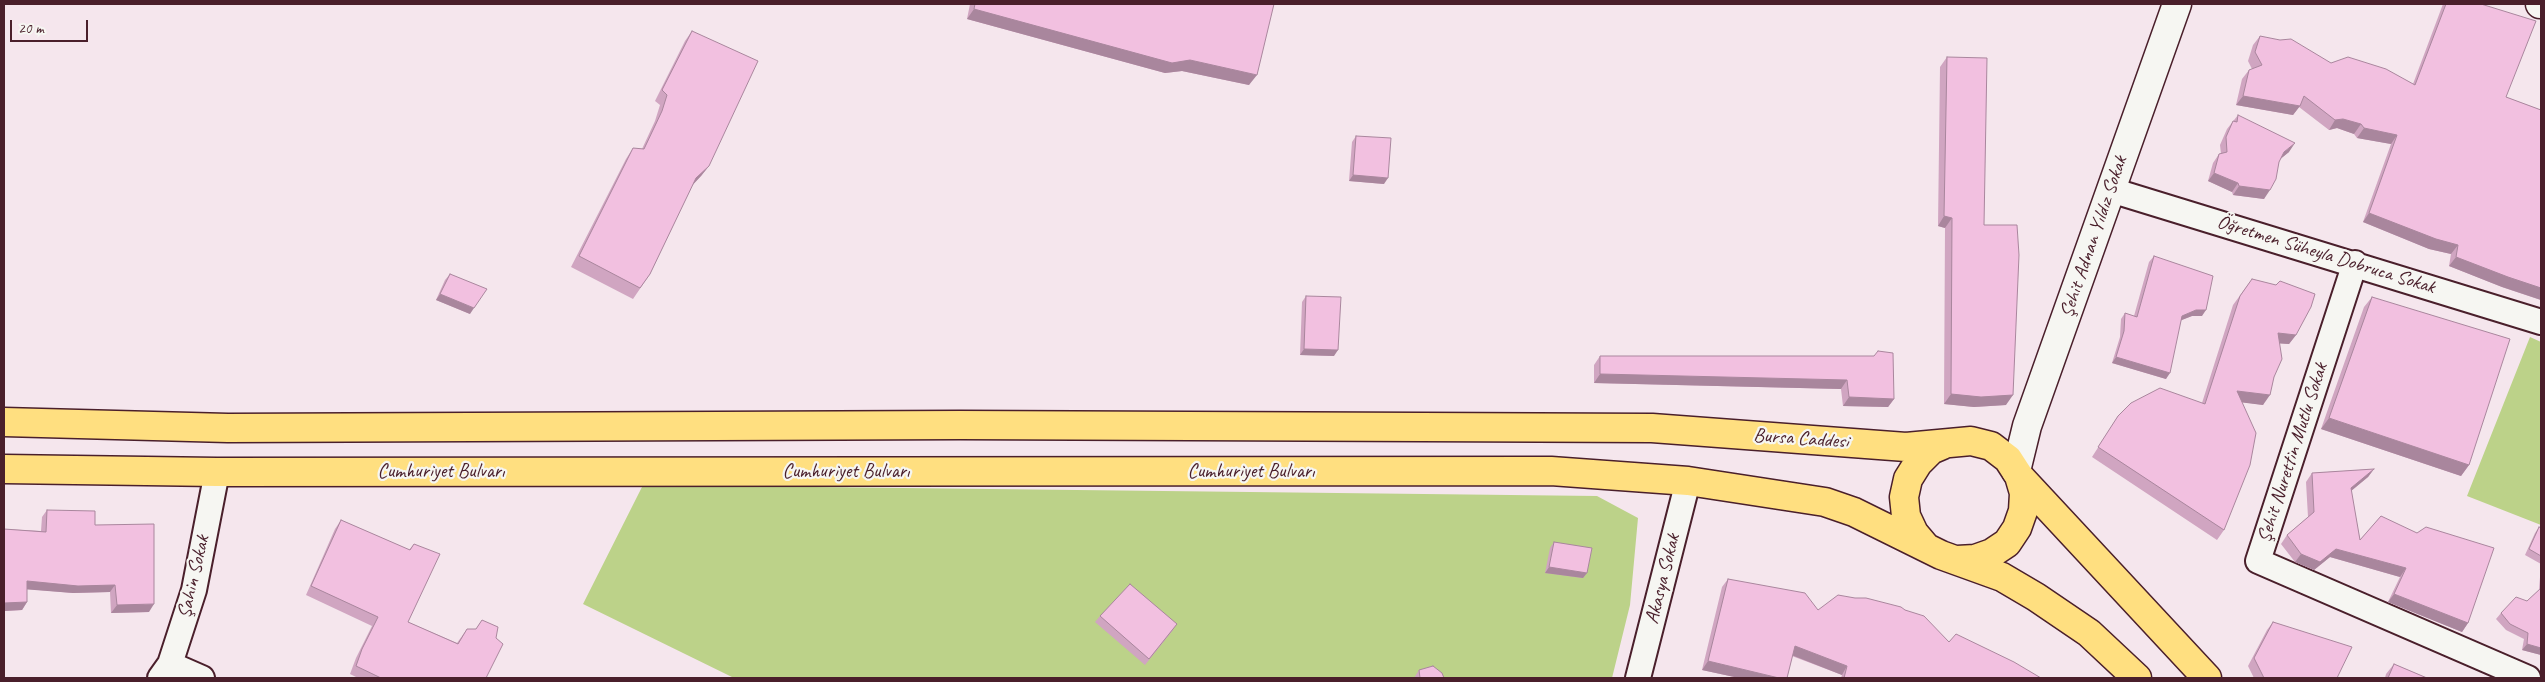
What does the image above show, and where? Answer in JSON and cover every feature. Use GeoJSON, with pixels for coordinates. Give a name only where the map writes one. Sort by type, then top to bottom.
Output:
{"type":"FeatureCollection","features":[{"type":"Feature","properties":{"kind":"main road","name":"Bursa Caddesi"},"geometry":{"type":"LineString","coordinates":[[4,422],[228,428],[940,426],[1652,428],[1906,447],[1971,441],[1991,446],[2008,459],[2017,474],[2024,493],[2023,511],[2017,528],[2007,543],[1992,553],[1975,559],[1957,560]]}},
{"type":"Feature","properties":{"kind":"main road","name":"Bursa Caddesi"},"geometry":{"type":"LineString","coordinates":[[1925,546],[1914,533],[1906,516],[1904,497],[1908,479],[1918,463],[1931,450],[1950,442]]}},
{"type":"Feature","properties":{"kind":"main road","name":"Cumhuriyet Bulvarı"},"geometry":{"type":"LineString","coordinates":[[4,469],[216,472],[1551,471],[1688,481]]}},
{"type":"Feature","properties":{"kind":"main road","name":"Bursa Caddesi"},"geometry":{"type":"LineString","coordinates":[[2017,474],[2207,678]]}},
{"type":"Feature","properties":{"kind":"main road","name":"Bursa Caddesi"},"geometry":{"type":"LineString","coordinates":[[1688,481],[1825,502],[1854,512],[1940,555],[2002,577],[2036,597],[2089,633],[2137,678]]}},
{"type":"Feature","properties":{"kind":"street","name":"Şehit Adnan Yıldız Sokak"},"geometry":{"type":"LineString","coordinates":[[2017,474],[2027,426],[2177,4]]}},
{"type":"Feature","properties":{"kind":"street","name":"Öğretmen Süheyla Dobruca Sokak"},"geometry":{"type":"LineString","coordinates":[[2111,190],[2541,322]]}},
{"type":"Feature","properties":{"kind":"street","name":"Şehit Nurettin Mutlu Sokak"},"geometry":{"type":"LineString","coordinates":[[2355,264],[2258,561],[2528,678]]}},
{"type":"Feature","properties":{"kind":"street","name":"Şahin Sokak"},"geometry":{"type":"LineString","coordinates":[[165,671],[194,590],[216,472]]}},
{"type":"Feature","properties":{"kind":"street","name":"Akasya Sokak"},"geometry":{"type":"LineString","coordinates":[[1638,678],[1688,481]]}},
{"type":"Feature","properties":{"kind":"street"},"geometry":{"type":"LineString","coordinates":[[165,671],[202,678]]}},
{"type":"Feature","properties":{"kind":"green space"},"geometry":{"type":"Polygon","coordinates":[[[2530,337],[2541,342],[2541,525],[2467,496],[2530,337]]]}},
{"type":"Feature","properties":{"kind":"green space"},"geometry":{"type":"Polygon","coordinates":[[[643,485],[1597,496],[1638,518],[1630,605],[1612,678],[734,678],[583,604],[643,485]]]}},
{"type":"Feature","properties":{"kind":"building"},"geometry":{"type":"Polygon","coordinates":[[[975,4],[1274,4],[1257,75],[1190,60],[1172,63],[974,9],[975,4]]]}},
{"type":"Feature","properties":{"kind":"building"},"geometry":{"type":"Polygon","coordinates":[[[2446,4],[2481,4],[2536,21],[2506,97],[2541,110],[2541,288],[2456,257],[2458,245],[2436,239],[2369,213],[2397,135],[2364,128],[2361,124],[2343,119],[2335,120],[2304,96],[2300,106],[2243,96],[2249,70],[2262,65],[2255,52],[2260,36],[2280,40],[2291,39],[2331,63],[2348,57],[2386,69],[2415,85],[2446,4]]]}},
{"type":"Feature","properties":{"kind":"building"},"geometry":{"type":"Polygon","coordinates":[[[692,31],[758,61],[709,166],[696,178],[650,274],[640,288],[579,256],[633,148],[644,149],[662,111],[667,95],[662,90],[692,31]]]}},
{"type":"Feature","properties":{"kind":"building"},"geometry":{"type":"Polygon","coordinates":[[[1947,57],[1987,58],[1984,225],[2017,225],[2019,255],[2013,395],[1981,397],[1951,394],[1952,218],[1944,216],[1947,57]]]}},
{"type":"Feature","properties":{"kind":"building"},"geometry":{"type":"Polygon","coordinates":[[[2238,115],[2295,143],[2284,152],[2279,162],[2276,179],[2270,190],[2239,186],[2238,183],[2214,173],[2219,154],[2227,152],[2226,137],[2233,121],[2237,122],[2238,115]]]}},
{"type":"Feature","properties":{"kind":"building"},"geometry":{"type":"Polygon","coordinates":[[[1356,136],[1391,138],[1388,178],[1353,175],[1356,136]]]}},
{"type":"Feature","properties":{"kind":"building"},"geometry":{"type":"Polygon","coordinates":[[[2154,256],[2213,276],[2206,310],[2196,310],[2182,316],[2170,373],[2116,357],[2124,331],[2125,313],[2137,317],[2154,256]]]}},
{"type":"Feature","properties":{"kind":"building"},"geometry":{"type":"Polygon","coordinates":[[[450,274],[487,289],[474,308],[440,294],[450,274]]]}},
{"type":"Feature","properties":{"kind":"building"},"geometry":{"type":"Polygon","coordinates":[[[2252,279],[2276,285],[2280,281],[2315,294],[2311,307],[2296,335],[2278,333],[2282,359],[2274,377],[2270,395],[2237,391],[2256,433],[2250,465],[2224,530],[2098,447],[2118,416],[2131,403],[2160,388],[2205,404],[2240,296],[2252,279]]]}},
{"type":"Feature","properties":{"kind":"building"},"geometry":{"type":"Polygon","coordinates":[[[1306,296],[1341,297],[1338,350],[1304,349],[1306,296]]]}},
{"type":"Feature","properties":{"kind":"building"},"geometry":{"type":"Polygon","coordinates":[[[2372,297],[2510,339],[2469,465],[2329,418],[2372,297]]]}},
{"type":"Feature","properties":{"kind":"building"},"geometry":{"type":"Polygon","coordinates":[[[1878,351],[1893,353],[1894,399],[1849,397],[1847,380],[1600,374],[1600,356],[1874,356],[1878,351]]]}},
{"type":"Feature","properties":{"kind":"building"},"geometry":{"type":"Polygon","coordinates":[[[2374,469],[2351,488],[2360,540],[2381,516],[2417,533],[2426,527],[2494,548],[2468,623],[2394,594],[2406,568],[2336,549],[2320,562],[2301,554],[2287,535],[2314,512],[2312,473],[2374,469]]]}},
{"type":"Feature","properties":{"kind":"building"},"geometry":{"type":"Polygon","coordinates":[[[47,510],[95,511],[95,525],[154,524],[154,604],[117,605],[115,585],[78,586],[27,581],[27,602],[4,603],[4,529],[46,532],[47,510]]]}},
{"type":"Feature","properties":{"kind":"building"},"geometry":{"type":"Polygon","coordinates":[[[341,520],[410,550],[414,544],[440,554],[408,622],[458,644],[467,629],[476,629],[482,620],[498,627],[496,638],[503,644],[486,678],[381,678],[356,666],[378,617],[311,586],[341,520]]]}},
{"type":"Feature","properties":{"kind":"building"},"geometry":{"type":"Polygon","coordinates":[[[2539,527],[2541,528],[2541,556],[2529,549],[2539,527]]]}},
{"type":"Feature","properties":{"kind":"building"},"geometry":{"type":"Polygon","coordinates":[[[1554,542],[1592,548],[1587,573],[1549,567],[1554,542]]]}},
{"type":"Feature","properties":{"kind":"building"},"geometry":{"type":"Polygon","coordinates":[[[1728,579],[1805,593],[1818,610],[1838,595],[1866,598],[1901,607],[1924,616],[1949,642],[1956,634],[2014,662],[2041,678],[1844,678],[1847,666],[1795,646],[1787,678],[1779,678],[1708,661],[1728,579]]]}},
{"type":"Feature","properties":{"kind":"building"},"geometry":{"type":"Polygon","coordinates":[[[1130,584],[1177,624],[1149,659],[1100,616],[1130,584]]]}},
{"type":"Feature","properties":{"kind":"building"},"geometry":{"type":"Polygon","coordinates":[[[2541,588],[2541,648],[2527,644],[2528,633],[2510,624],[2501,613],[2516,597],[2527,601],[2541,588]]]}},
{"type":"Feature","properties":{"kind":"building"},"geometry":{"type":"Polygon","coordinates":[[[2273,622],[2352,647],[2337,678],[2264,678],[2254,658],[2273,622]]]}},
{"type":"Feature","properties":{"kind":"building"},"geometry":{"type":"Polygon","coordinates":[[[2394,664],[2427,678],[2388,678],[2394,664]]]}},
{"type":"Feature","properties":{"kind":"building"},"geometry":{"type":"Polygon","coordinates":[[[1433,666],[1442,673],[1444,678],[1420,678],[1419,670],[1433,666]]]}}]}
